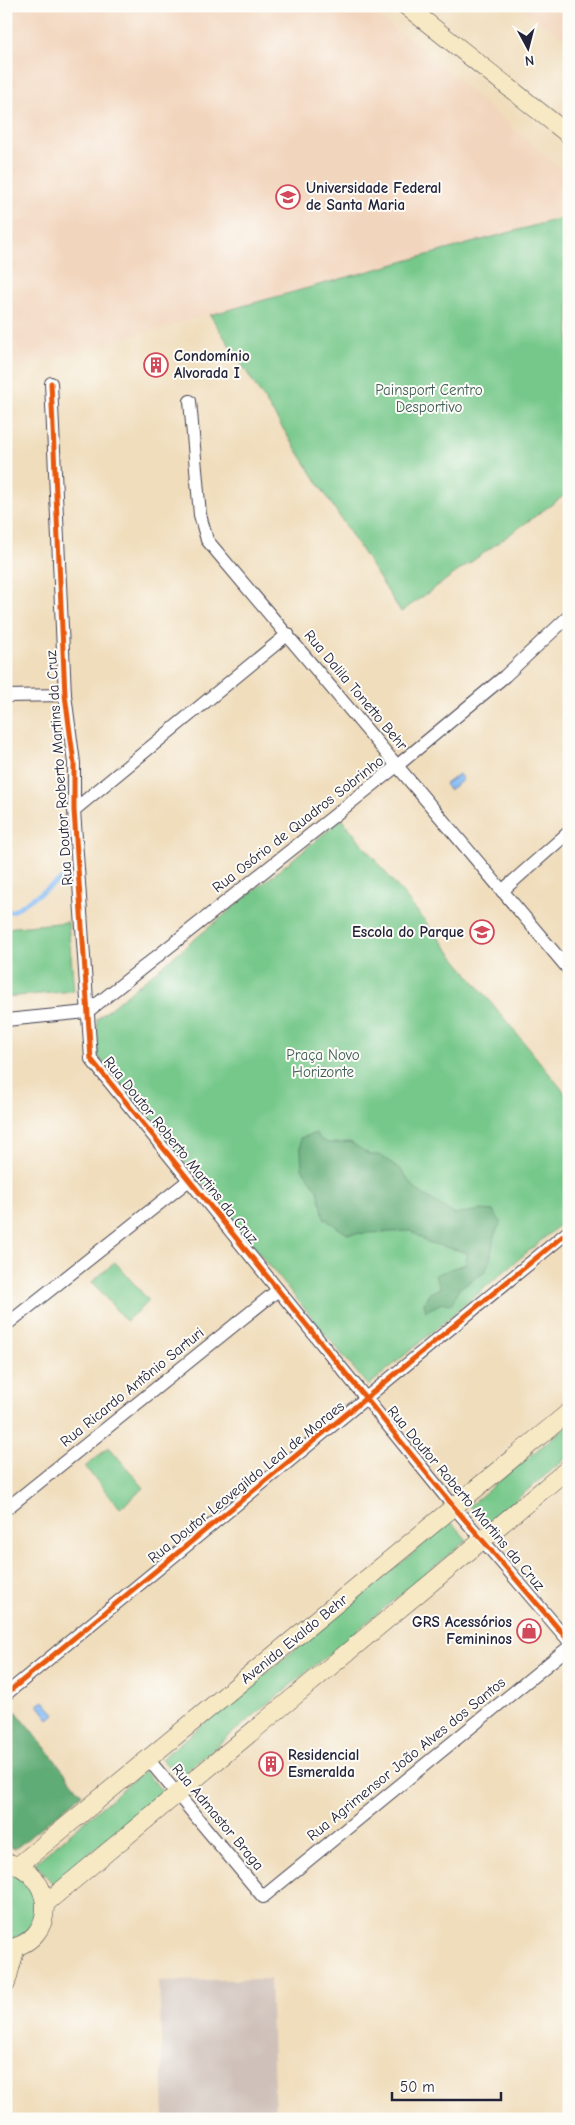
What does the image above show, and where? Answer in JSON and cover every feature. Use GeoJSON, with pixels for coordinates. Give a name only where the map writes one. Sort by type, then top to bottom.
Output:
{"type":"FeatureCollection","features":[{"type":"Feature","properties":{"kind":"street"},"geometry":{"type":"LineString","coordinates":[[406,6],[569,135]]}},
{"type":"Feature","properties":{"kind":"street","name":"Rua Doutor Roberto Martins da Cruz"},"geometry":{"type":"LineString","coordinates":[[51,383],[66,694],[74,763],[74,810],[91,1060],[454,1506],[569,1641]]}},
{"type":"Feature","properties":{"kind":"street","name":"Rua Dalila Tonetto Behr"},"geometry":{"type":"LineString","coordinates":[[190,401],[200,515],[203,530],[208,540],[569,970]]}},
{"type":"Feature","properties":{"kind":"street","name":"Rua Osório de Quadros Sobrinho"},"geometry":{"type":"LineString","coordinates":[[87,1012],[398,765],[505,676],[569,616]]}},
{"type":"Feature","properties":{"kind":"street"},"geometry":{"type":"LineString","coordinates":[[74,810],[288,634]]}},
{"type":"Feature","properties":{"kind":"street"},"geometry":{"type":"LineString","coordinates":[[6,696],[66,694]]}},
{"type":"Feature","properties":{"kind":"street"},"geometry":{"type":"LineString","coordinates":[[502,891],[569,832]]}},
{"type":"Feature","properties":{"kind":"street"},"geometry":{"type":"LineString","coordinates":[[6,1020],[87,1012]]}},
{"type":"Feature","properties":{"kind":"street"},"geometry":{"type":"LineString","coordinates":[[6,1326],[189,1180]]}},
{"type":"Feature","properties":{"kind":"street","name":"Rua Doutor Leovegildo Leal de Moraes"},"geometry":{"type":"LineString","coordinates":[[6,1694],[569,1231]]}},
{"type":"Feature","properties":{"kind":"street","name":"Rua Ricardo Antônio Sarturi"},"geometry":{"type":"LineString","coordinates":[[6,1509],[278,1290]]}},
{"type":"Feature","properties":{"kind":"street","name":"Avenida Evaldo Behr"},"geometry":{"type":"LineString","coordinates":[[13,1863],[148,1759],[569,1412]]}},
{"type":"Feature","properties":{"kind":"street"},"geometry":{"type":"LineString","coordinates":[[46,1903],[569,1468]]}},
{"type":"Feature","properties":{"kind":"street","name":"Rua Agrimensor João Alves dos Santos"},"geometry":{"type":"LineString","coordinates":[[263,1897],[569,1647]]}},
{"type":"Feature","properties":{"kind":"street","name":"Rua Admastor Braga"},"geometry":{"type":"LineString","coordinates":[[148,1759],[178,1792],[263,1897]]}},
{"type":"Feature","properties":{"kind":"street"},"geometry":{"type":"LineString","coordinates":[[6,1984],[11,1948],[32,1937],[43,1922],[46,1903],[42,1887],[32,1874],[13,1863]]}},
{"type":"Feature","properties":{"kind":"shaded area","name":"Universidade Federal de Santa Maria"},"geometry":{"type":"Polygon","coordinates":[[[6,6],[363,6],[420,47],[569,177],[569,216],[6,371],[6,6]]]}},
{"type":"Feature","properties":{"kind":"shaded area"},"geometry":{"type":"Polygon","coordinates":[[[516,6],[569,6],[569,41],[516,6]]]}},
{"type":"Feature","properties":{"kind":"shaded area"},"geometry":{"type":"Polygon","coordinates":[[[270,1979],[275,2119],[164,2119],[159,1981],[270,1979]]]}},
{"type":"Feature","properties":{"kind":"green space","name":"Painsport Centro Desportivo"},"geometry":{"type":"Polygon","coordinates":[[[569,216],[569,492],[401,612],[210,315],[569,216]]]}},
{"type":"Feature","properties":{"kind":"green space","name":"Praça Novo Horizonte"},"geometry":{"type":"Polygon","coordinates":[[[342,819],[569,1098],[569,1217],[368,1386],[98,1056],[97,1019],[342,819]]]}},
{"type":"Feature","properties":{"kind":"green space"},"geometry":{"type":"Polygon","coordinates":[[[68,922],[74,991],[6,997],[6,928],[68,922]]]}},
{"type":"Feature","properties":{"kind":"green space"},"geometry":{"type":"Polygon","coordinates":[[[316,1133],[326,1142],[350,1142],[370,1155],[380,1155],[401,1170],[415,1189],[454,1214],[482,1210],[493,1211],[501,1222],[494,1236],[490,1261],[484,1273],[459,1288],[452,1304],[442,1303],[426,1311],[424,1304],[428,1294],[440,1288],[435,1275],[465,1264],[468,1253],[427,1242],[411,1231],[347,1234],[324,1218],[318,1190],[302,1168],[300,1138],[316,1133]]]}},
{"type":"Feature","properties":{"kind":"green space"},"geometry":{"type":"Polygon","coordinates":[[[115,1262],[149,1301],[126,1321],[92,1282],[115,1262]]]}},
{"type":"Feature","properties":{"kind":"green space"},"geometry":{"type":"Polygon","coordinates":[[[569,1424],[569,1456],[486,1524],[469,1506],[569,1424]]]}},
{"type":"Feature","properties":{"kind":"green space"},"geometry":{"type":"Polygon","coordinates":[[[109,1447],[144,1488],[120,1508],[85,1467],[109,1447]]]}},
{"type":"Feature","properties":{"kind":"green space"},"geometry":{"type":"Polygon","coordinates":[[[451,1522],[467,1540],[179,1777],[161,1759],[451,1522]]]}},
{"type":"Feature","properties":{"kind":"green space"},"geometry":{"type":"Polygon","coordinates":[[[16,1711],[82,1794],[15,1849],[9,1846],[6,1721],[16,1711]]]}},
{"type":"Feature","properties":{"kind":"green space"},"geometry":{"type":"Polygon","coordinates":[[[144,1771],[163,1792],[53,1884],[35,1863],[144,1771]]]}},
{"type":"Feature","properties":{"kind":"green space"},"geometry":{"type":"Polygon","coordinates":[[[6,1872],[23,1880],[30,1888],[36,1907],[32,1925],[25,1933],[6,1940],[6,1872]]]}},
{"type":"Feature","properties":{"kind":"water"},"geometry":{"type":"Polygon","coordinates":[[[459,774],[463,780],[449,790],[445,784],[459,774]]]}},
{"type":"Feature","properties":{"kind":"water"},"geometry":{"type":"Polygon","coordinates":[[[44,1701],[55,1714],[49,1719],[38,1705],[44,1701]]]}},
{"type":"Feature","properties":{"kind":"waterway"},"geometry":{"type":"LineString","coordinates":[[6,912],[13,911],[62,879]]}},
{"type":"Feature","properties":{"kind":"cycle path"},"geometry":{"type":"LineString","coordinates":[[51,383],[65,695],[74,763],[74,810],[91,1059],[454,1507],[569,1641]]}},
{"type":"Feature","properties":{"kind":"cycle path"},"geometry":{"type":"LineString","coordinates":[[6,1694],[569,1231]]}},
{"type":"Feature","properties":{"kind":"place","name":"Universidade Federal de Santa Maria"},"geometry":{"type":"Point","coordinates":[288,197]}},
{"type":"Feature","properties":{"kind":"place","name":"Condomínio Alvorada I"},"geometry":{"type":"Point","coordinates":[156,365]}},
{"type":"Feature","properties":{"kind":"place","name":"Escola do Parque"},"geometry":{"type":"Point","coordinates":[482,932]}},
{"type":"Feature","properties":{"kind":"place","name":"GRS Acessórios Femininos"},"geometry":{"type":"Point","coordinates":[529,1631]}},
{"type":"Feature","properties":{"kind":"place","name":"Residencial Esmeralda"},"geometry":{"type":"Point","coordinates":[271,1764]}}]}
